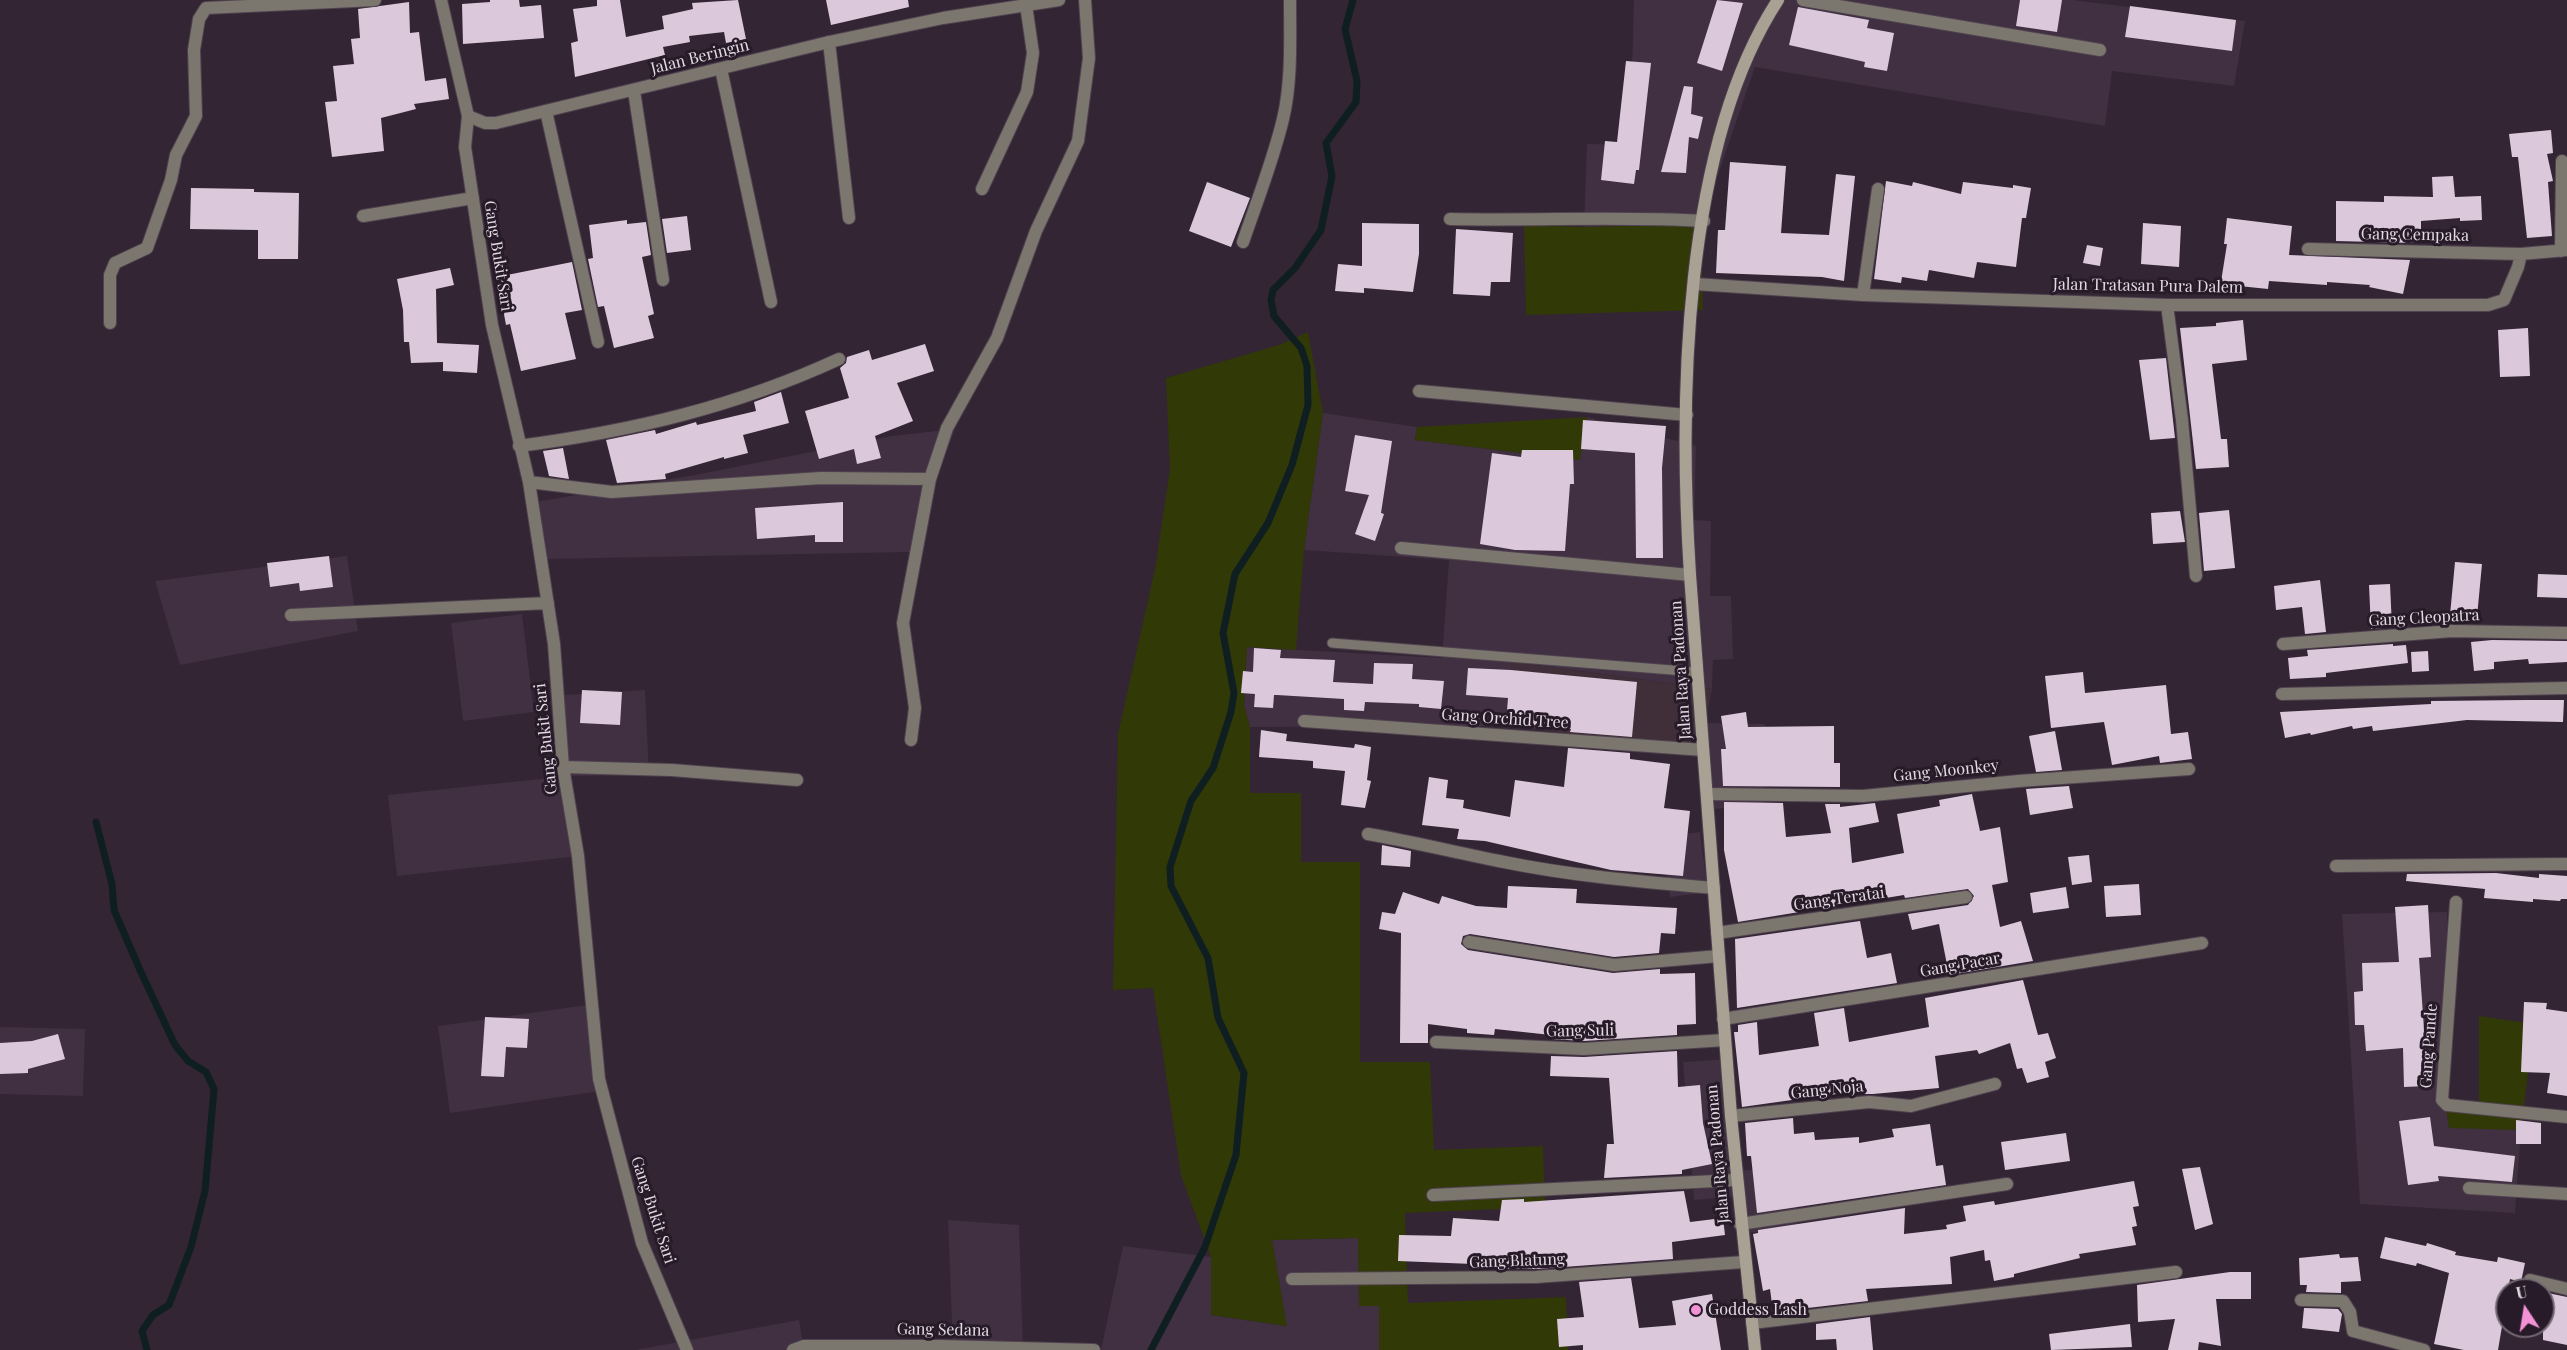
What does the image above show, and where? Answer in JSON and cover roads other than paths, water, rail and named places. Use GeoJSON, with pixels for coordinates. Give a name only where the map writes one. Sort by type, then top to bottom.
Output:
{"type":"FeatureCollection","features":[{"type":"Feature","properties":{"kind":"main road","name":"Jalan Raya Padonan"},"geometry":{"type":"LineString","coordinates":[[1755,1350],[1736,1180],[1697,672],[1686,507],[1687,415],[1695,284],[1712,165],[1726,115],[1749,51],[1779,0]]}},
{"type":"Feature","properties":{"kind":"street"},"geometry":{"type":"LineString","coordinates":[[110,323],[110,275],[115,263],[147,248],[171,180],[176,155],[196,116],[194,50],[199,19],[206,9],[375,0]]}},
{"type":"Feature","properties":{"kind":"street"},"geometry":{"type":"LineString","coordinates":[[441,0],[468,116]]}},
{"type":"Feature","properties":{"kind":"street","name":"Jalan Beringin"},"geometry":{"type":"LineString","coordinates":[[468,116],[485,123],[496,123],[829,42],[943,18],[1059,0]]}},
{"type":"Feature","properties":{"kind":"street"},"geometry":{"type":"LineString","coordinates":[[911,740],[915,708],[903,623],[930,479],[947,428],[997,338],[1036,231],[1078,141],[1089,58],[1085,0]]}},
{"type":"Feature","properties":{"kind":"street"},"geometry":{"type":"LineString","coordinates":[[1243,242],[1268,173],[1283,118],[1289,69],[1290,0]]}},
{"type":"Feature","properties":{"kind":"street"},"geometry":{"type":"LineString","coordinates":[[1803,0],[2100,50]]}},
{"type":"Feature","properties":{"kind":"street"},"geometry":{"type":"LineString","coordinates":[[982,189],[1027,92],[1033,53],[1026,5]]}},
{"type":"Feature","properties":{"kind":"street"},"geometry":{"type":"LineString","coordinates":[[829,42],[849,218]]}},
{"type":"Feature","properties":{"kind":"street"},"geometry":{"type":"LineString","coordinates":[[721,69],[771,302]]}},
{"type":"Feature","properties":{"kind":"street"},"geometry":{"type":"LineString","coordinates":[[634,91],[663,280]]}},
{"type":"Feature","properties":{"kind":"street"},"geometry":{"type":"LineString","coordinates":[[546,111],[598,342]]}},
{"type":"Feature","properties":{"kind":"street","name":"Gang Bukit Sari"},"geometry":{"type":"LineString","coordinates":[[468,116],[465,147],[492,325],[529,482],[554,644],[563,767],[578,856],[599,1079],[642,1243],[687,1350]]}},
{"type":"Feature","properties":{"kind":"street"},"geometry":{"type":"LineString","coordinates":[[2521,254],[2564,250],[2562,162]]}},
{"type":"Feature","properties":{"kind":"street"},"geometry":{"type":"LineString","coordinates":[[1863,295],[1878,189]]}},
{"type":"Feature","properties":{"kind":"street"},"geometry":{"type":"LineString","coordinates":[[363,216],[472,198]]}},
{"type":"Feature","properties":{"kind":"street"},"geometry":{"type":"LineString","coordinates":[[1450,219],[1704,221]]}},
{"type":"Feature","properties":{"kind":"street","name":"Gang Cempaka"},"geometry":{"type":"LineString","coordinates":[[2308,249],[2521,254]]}},
{"type":"Feature","properties":{"kind":"street","name":"Jalan Tratasan Pura Dalem"},"geometry":{"type":"LineString","coordinates":[[1695,284],[1863,295],[2167,305],[2488,305],[2504,300],[2521,254]]}},
{"type":"Feature","properties":{"kind":"street"},"geometry":{"type":"LineString","coordinates":[[2167,305],[2182,420],[2196,576]]}},
{"type":"Feature","properties":{"kind":"street"},"geometry":{"type":"LineString","coordinates":[[519,446],[652,424],[704,411],[785,384],[839,359]]}},
{"type":"Feature","properties":{"kind":"street"},"geometry":{"type":"LineString","coordinates":[[1419,391],[1687,415]]}},
{"type":"Feature","properties":{"kind":"street"},"geometry":{"type":"LineString","coordinates":[[529,482],[612,492],[821,478],[930,479]]}},
{"type":"Feature","properties":{"kind":"street"},"geometry":{"type":"LineString","coordinates":[[1401,548],[1690,575]]}},
{"type":"Feature","properties":{"kind":"street"},"geometry":{"type":"LineString","coordinates":[[291,615],[548,603]]}},
{"type":"Feature","properties":{"kind":"street","name":"Gang Cleopatra"},"geometry":{"type":"LineString","coordinates":[[2283,644],[2452,631],[2567,633]]}},
{"type":"Feature","properties":{"kind":"street"},"geometry":{"type":"LineString","coordinates":[[2282,694],[2567,688]]}},
{"type":"Feature","properties":{"kind":"street","name":"Gang Orchid Tree"},"geometry":{"type":"LineString","coordinates":[[1304,722],[1703,750]]}},
{"type":"Feature","properties":{"kind":"street"},"geometry":{"type":"LineString","coordinates":[[563,767],[672,770],[798,780]]}},
{"type":"Feature","properties":{"kind":"street","name":"Gang Moonkey"},"geometry":{"type":"LineString","coordinates":[[1707,794],[1863,796],[2019,781],[2189,769]]}},
{"type":"Feature","properties":{"kind":"street"},"geometry":{"type":"LineString","coordinates":[[1368,834],[1441,846],[1504,862],[1596,876],[1714,888]]}},
{"type":"Feature","properties":{"kind":"street"},"geometry":{"type":"LineString","coordinates":[[2336,866],[2567,864]]}},
{"type":"Feature","properties":{"kind":"street","name":"Gang Teratai"},"geometry":{"type":"LineString","coordinates":[[1717,933],[1966,897]]}},
{"type":"Feature","properties":{"kind":"street","name":"Gang Pande"},"geometry":{"type":"LineString","coordinates":[[2457,902],[2442,1101],[2447,1105],[2567,1117]]}},
{"type":"Feature","properties":{"kind":"street"},"geometry":{"type":"LineString","coordinates":[[1469,942],[1614,965],[1719,956]]}},
{"type":"Feature","properties":{"kind":"street","name":"Gang Pacar"},"geometry":{"type":"LineString","coordinates":[[1723,1019],[2202,943]]}},
{"type":"Feature","properties":{"kind":"street","name":"Gang Suli"},"geometry":{"type":"LineString","coordinates":[[1436,1042],[1584,1049],[1725,1040]]}},
{"type":"Feature","properties":{"kind":"street","name":"Gang Noja"},"geometry":{"type":"LineString","coordinates":[[1731,1116],[1869,1102],[1911,1106],[1995,1084]]}},
{"type":"Feature","properties":{"kind":"street"},"geometry":{"type":"LineString","coordinates":[[1433,1195],[1736,1180]]}},
{"type":"Feature","properties":{"kind":"street"},"geometry":{"type":"LineString","coordinates":[[1740,1224],[2007,1184]]}},
{"type":"Feature","properties":{"kind":"street"},"geometry":{"type":"LineString","coordinates":[[2469,1188],[2567,1194]]}},
{"type":"Feature","properties":{"kind":"street","name":"Gang Blatung"},"geometry":{"type":"LineString","coordinates":[[1292,1279],[1536,1277],[1744,1262]]}},
{"type":"Feature","properties":{"kind":"street"},"geometry":{"type":"LineString","coordinates":[[1752,1323],[2176,1272]]}},
{"type":"Feature","properties":{"kind":"street"},"geometry":{"type":"LineString","coordinates":[[2301,1300],[2343,1301],[2350,1312],[2354,1330],[2424,1350]]}},
{"type":"Feature","properties":{"kind":"street","name":"Gang Sedana"},"geometry":{"type":"LineString","coordinates":[[793,1350],[804,1346],[1094,1350]]}},
{"type":"Feature","properties":{"kind":"lane"},"geometry":{"type":"LineString","coordinates":[[1332,643],[1697,672]]}},
{"type":"Feature","properties":{"kind":"waterway"},"geometry":{"type":"LineString","coordinates":[[1151,1350],[1205,1247],[1236,1155],[1244,1073],[1218,1018],[1208,958],[1171,886],[1170,867],[1191,801],[1213,768],[1231,712],[1234,693],[1223,633],[1235,574],[1268,523],[1292,465],[1308,405],[1307,366],[1301,348],[1274,316],[1271,300],[1273,290],[1295,268],[1321,230],[1332,176],[1326,143],[1356,102],[1357,81],[1345,29],[1353,0]]}},
{"type":"Feature","properties":{"kind":"waterway"},"geometry":{"type":"LineString","coordinates":[[96,822],[112,884],[114,910],[140,970],[175,1045],[188,1061],[206,1072],[214,1089],[205,1191],[191,1247],[169,1305],[153,1315],[142,1331],[147,1350]]}},
{"type":"Feature","properties":{"kind":"place","name":"Goddess Lash"},"geometry":{"type":"Point","coordinates":[1696,1310]}}]}
